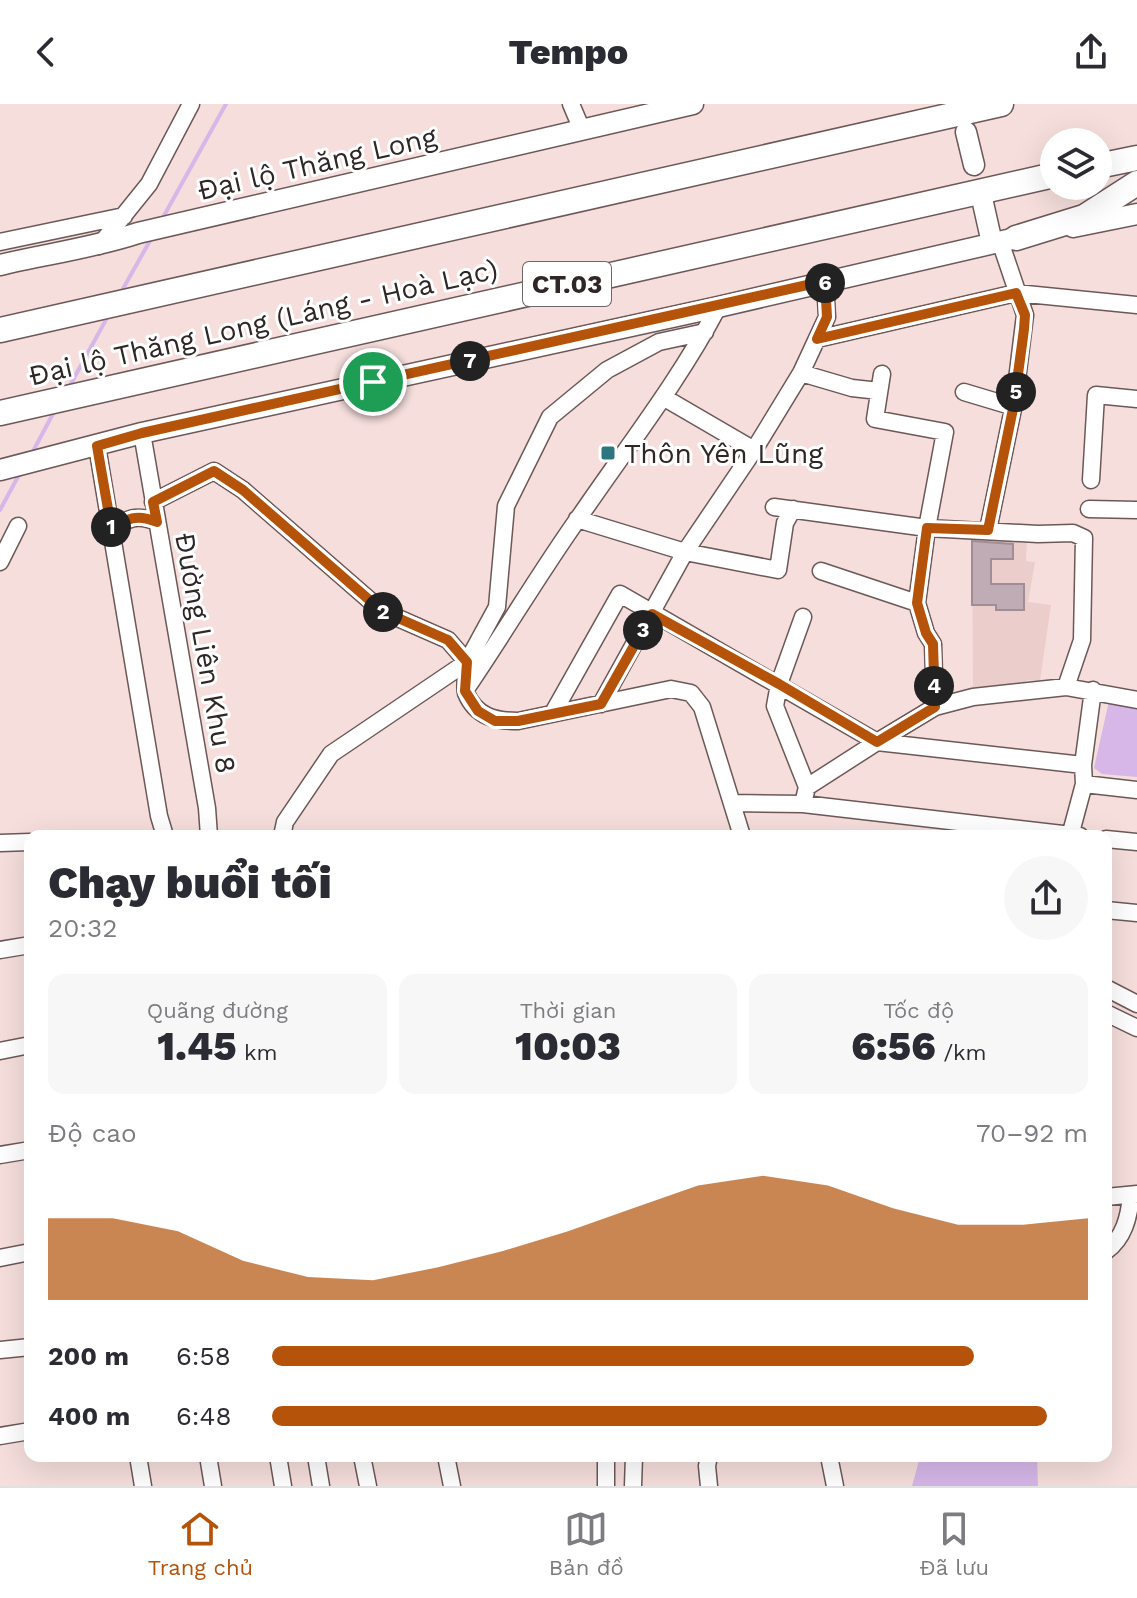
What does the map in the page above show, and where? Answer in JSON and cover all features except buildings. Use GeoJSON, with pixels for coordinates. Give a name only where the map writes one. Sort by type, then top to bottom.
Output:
{"type":"FeatureCollection","features":[{"type":"Feature","properties":{"kind":"highway","name":"Đại lộ Thăng Long (Láng - Hoà Lạc)"},"geometry":{"type":"LineString","coordinates":[[0,330],[1001,104]]}},
{"type":"Feature","properties":{"kind":"highway"},"geometry":{"type":"LineString","coordinates":[[1112,163],[1137,158]]}},
{"type":"Feature","properties":{"kind":"highway","name":"Đại lộ Thăng Long (Láng - Hoà Lạc)"},"geometry":{"type":"LineString","coordinates":[[0,413],[1040,178]]}},
{"type":"Feature","properties":{"kind":"highway"},"geometry":{"type":"LineString","coordinates":[[1003,241],[1084,217],[1137,183]]}},
{"type":"Feature","properties":{"kind":"main road","name":"Đại lộ Thăng Long"},"geometry":{"type":"LineString","coordinates":[[0,265],[99,246],[138,233],[693,104]]}},
{"type":"Feature","properties":{"kind":"main road"},"geometry":{"type":"LineString","coordinates":[[966,132],[974,165]]}},
{"type":"Feature","properties":{"kind":"main road"},"geometry":{"type":"LineString","coordinates":[[981,194],[1003,241]]}},
{"type":"Feature","properties":{"kind":"main road"},"geometry":{"type":"LineString","coordinates":[[0,470],[142,433],[1003,241],[1137,214]]}},
{"type":"Feature","properties":{"kind":"street"},"geometry":{"type":"LineString","coordinates":[[99,246],[149,184],[191,104]]}},
{"type":"Feature","properties":{"kind":"street"},"geometry":{"type":"LineString","coordinates":[[571,104],[582,130]]}},
{"type":"Feature","properties":{"kind":"street"},"geometry":{"type":"LineString","coordinates":[[0,242],[124,216]]}},
{"type":"Feature","properties":{"kind":"street"},"geometry":{"type":"LineString","coordinates":[[988,530],[1014,407],[1025,315],[1003,241]]}},
{"type":"Feature","properties":{"kind":"street"},"geometry":{"type":"LineString","coordinates":[[601,704],[685,552],[754,450],[801,373],[827,317],[825,281]]}},
{"type":"Feature","properties":{"kind":"street"},"geometry":{"type":"LineString","coordinates":[[817,339],[1016,293],[1137,305]]}},
{"type":"Feature","properties":{"kind":"street"},"geometry":{"type":"LineString","coordinates":[[465,691],[577,519],[663,397],[718,307]]}},
{"type":"Feature","properties":{"kind":"street"},"geometry":{"type":"LineString","coordinates":[[705,332],[659,342],[607,370],[550,417],[506,506],[497,607],[467,662],[465,691],[478,711],[495,721],[518,721],[671,689],[691,693],[702,707],[740,830]]}},
{"type":"Feature","properties":{"kind":"street"},"geometry":{"type":"LineString","coordinates":[[801,373],[852,388],[881,382],[875,419],[945,432],[917,603],[926,633],[933,644],[935,707]]}},
{"type":"Feature","properties":{"kind":"street"},"geometry":{"type":"LineString","coordinates":[[964,392],[1014,407]]}},
{"type":"Feature","properties":{"kind":"street"},"geometry":{"type":"LineString","coordinates":[[1091,480],[1096,395],[1137,399]]}},
{"type":"Feature","properties":{"kind":"street"},"geometry":{"type":"LineString","coordinates":[[663,397],[754,450]]}},
{"type":"Feature","properties":{"kind":"street","name":"Đường Liên Khu 8"},"geometry":{"type":"LineString","coordinates":[[142,433],[209,830]]}},
{"type":"Feature","properties":{"kind":"street"},"geometry":{"type":"LineString","coordinates":[[97,446],[163,830]]}},
{"type":"Feature","properties":{"kind":"street"},"geometry":{"type":"LineString","coordinates":[[153,502],[214,471],[243,490],[382,611],[448,640],[467,662]]}},
{"type":"Feature","properties":{"kind":"street"},"geometry":{"type":"LineString","coordinates":[[774,507],[927,528],[1073,533],[1084,538],[1082,640],[1066,687]]}},
{"type":"Feature","properties":{"kind":"street"},"geometry":{"type":"LineString","coordinates":[[577,519],[685,552],[778,570],[785,523],[793,509]]}},
{"type":"Feature","properties":{"kind":"street"},"geometry":{"type":"LineString","coordinates":[[1089,509],[1137,510]]}},
{"type":"Feature","properties":{"kind":"street"},"geometry":{"type":"LineString","coordinates":[[112,532],[123,520],[143,516],[157,522]]}},
{"type":"Feature","properties":{"kind":"street"},"geometry":{"type":"LineString","coordinates":[[0,562],[18,526]]}},
{"type":"Feature","properties":{"kind":"street"},"geometry":{"type":"LineString","coordinates":[[821,571],[917,603]]}},
{"type":"Feature","properties":{"kind":"street"},"geometry":{"type":"LineString","coordinates":[[553,713],[620,594],[877,742],[1083,765]]}},
{"type":"Feature","properties":{"kind":"street"},"geometry":{"type":"LineString","coordinates":[[497,607],[513,621]]}},
{"type":"Feature","properties":{"kind":"street"},"geometry":{"type":"LineString","coordinates":[[803,617],[779,684],[775,706],[807,787],[803,804]]}},
{"type":"Feature","properties":{"kind":"street"},"geometry":{"type":"LineString","coordinates":[[283,830],[285,822],[331,754],[467,662]]}},
{"type":"Feature","properties":{"kind":"street"},"geometry":{"type":"LineString","coordinates":[[807,787],[935,707],[973,697],[1066,687],[1137,700]]}},
{"type":"Feature","properties":{"kind":"street"},"geometry":{"type":"LineString","coordinates":[[1075,830],[1084,784],[1083,765],[1093,690]]}},
{"type":"Feature","properties":{"kind":"street"},"geometry":{"type":"LineString","coordinates":[[1084,784],[1137,790]]}},
{"type":"Feature","properties":{"kind":"street"},"geometry":{"type":"LineString","coordinates":[[732,803],[803,804],[1023,830]]}},
{"type":"Feature","properties":{"kind":"street"},"geometry":{"type":"LineString","coordinates":[[1112,840],[1137,842]]}},
{"type":"Feature","properties":{"kind":"street"},"geometry":{"type":"LineString","coordinates":[[0,843],[24,842]]}},
{"type":"Feature","properties":{"kind":"street"},"geometry":{"type":"LineString","coordinates":[[1112,911],[1137,913]]}},
{"type":"Feature","properties":{"kind":"street"},"geometry":{"type":"LineString","coordinates":[[0,950],[24,946]]}},
{"type":"Feature","properties":{"kind":"street"},"geometry":{"type":"LineString","coordinates":[[1112,991],[1137,1004]]}},
{"type":"Feature","properties":{"kind":"street"},"geometry":{"type":"LineString","coordinates":[[1112,1016],[1137,1028]]}},
{"type":"Feature","properties":{"kind":"street"},"geometry":{"type":"LineString","coordinates":[[0,1051],[24,1046]]}},
{"type":"Feature","properties":{"kind":"street"},"geometry":{"type":"LineString","coordinates":[[0,1155],[24,1151]]}},
{"type":"Feature","properties":{"kind":"street"},"geometry":{"type":"LineString","coordinates":[[1112,1197],[1134,1195],[1128,1221],[1112,1247]]}},
{"type":"Feature","properties":{"kind":"street"},"geometry":{"type":"LineString","coordinates":[[0,1258],[24,1253]]}},
{"type":"Feature","properties":{"kind":"street"},"geometry":{"type":"LineString","coordinates":[[0,1350],[24,1348]]}},
{"type":"Feature","properties":{"kind":"street"},"geometry":{"type":"LineString","coordinates":[[0,1436],[24,1432]]}},
{"type":"Feature","properties":{"kind":"street"},"geometry":{"type":"LineString","coordinates":[[139,1462],[143,1486]]}},
{"type":"Feature","properties":{"kind":"street"},"geometry":{"type":"LineString","coordinates":[[209,1462],[213,1486]]}},
{"type":"Feature","properties":{"kind":"street"},"geometry":{"type":"LineString","coordinates":[[279,1462],[283,1486]]}},
{"type":"Feature","properties":{"kind":"street"},"geometry":{"type":"LineString","coordinates":[[317,1462],[321,1486]]}},
{"type":"Feature","properties":{"kind":"street"},"geometry":{"type":"LineString","coordinates":[[363,1462],[368,1486]]}},
{"type":"Feature","properties":{"kind":"street"},"geometry":{"type":"LineString","coordinates":[[451,1462],[452,1486]]}},
{"type":"Feature","properties":{"kind":"street"},"geometry":{"type":"LineString","coordinates":[[606,1462],[606,1486]]}},
{"type":"Feature","properties":{"kind":"street"},"geometry":{"type":"LineString","coordinates":[[633,1486],[634,1462]]}},
{"type":"Feature","properties":{"kind":"street"},"geometry":{"type":"LineString","coordinates":[[708,1462],[709,1486]]}},
{"type":"Feature","properties":{"kind":"street"},"geometry":{"type":"LineString","coordinates":[[831,1462],[835,1486]]}},
{"type":"Feature","properties":{"kind":"shaded area"},"geometry":{"type":"Polygon","coordinates":[[[972,538],[1027,541],[1026,561],[1035,562],[1028,602],[1051,605],[1040,681],[1027,680],[1021,685],[973,692],[972,538]]]}},
{"type":"Feature","properties":{"kind":"shaded area"},"geometry":{"type":"Polygon","coordinates":[[[1109,701],[1137,706],[1137,777],[1102,774],[1094,768],[1109,701]]]}},
{"type":"Feature","properties":{"kind":"shaded area"},"geometry":{"type":"Polygon","coordinates":[[[919,1462],[1037,1462],[1038,1486],[912,1486],[919,1462]]]}},
{"type":"Feature","properties":{"kind":"waterway"},"geometry":{"type":"LineString","coordinates":[[161,221],[226,104]]}},
{"type":"Feature","properties":{"kind":"waterway"},"geometry":{"type":"LineString","coordinates":[[120,294],[151,239]]}},
{"type":"Feature","properties":{"kind":"waterway"},"geometry":{"type":"LineString","coordinates":[[68,389],[108,316]]}},
{"type":"Feature","properties":{"kind":"waterway"},"geometry":{"type":"LineString","coordinates":[[31,455],[55,410]]}},
{"type":"Feature","properties":{"kind":"waterway"},"geometry":{"type":"LineString","coordinates":[[0,510],[20,473]]}},
{"type":"Feature","properties":{"kind":"place","name":"Thôn Yên Lũng"},"geometry":{"type":"Point","coordinates":[608,453]}},
{"type":"Feature","properties":{"kind":"route"},"geometry":{"type":"LineString","coordinates":[[825,281],[827,317],[817,339],[1016,293],[1025,315],[1014,404],[988,530],[927,528],[917,603],[926,633],[933,644],[935,707],[877,742],[652,614],[601,704],[518,721],[495,721],[478,711],[465,691],[467,662],[448,640],[382,611],[243,490],[214,471],[153,502],[157,522],[143,516],[123,520],[112,532],[97,446],[142,433],[373,382],[825,281]]}}]}
